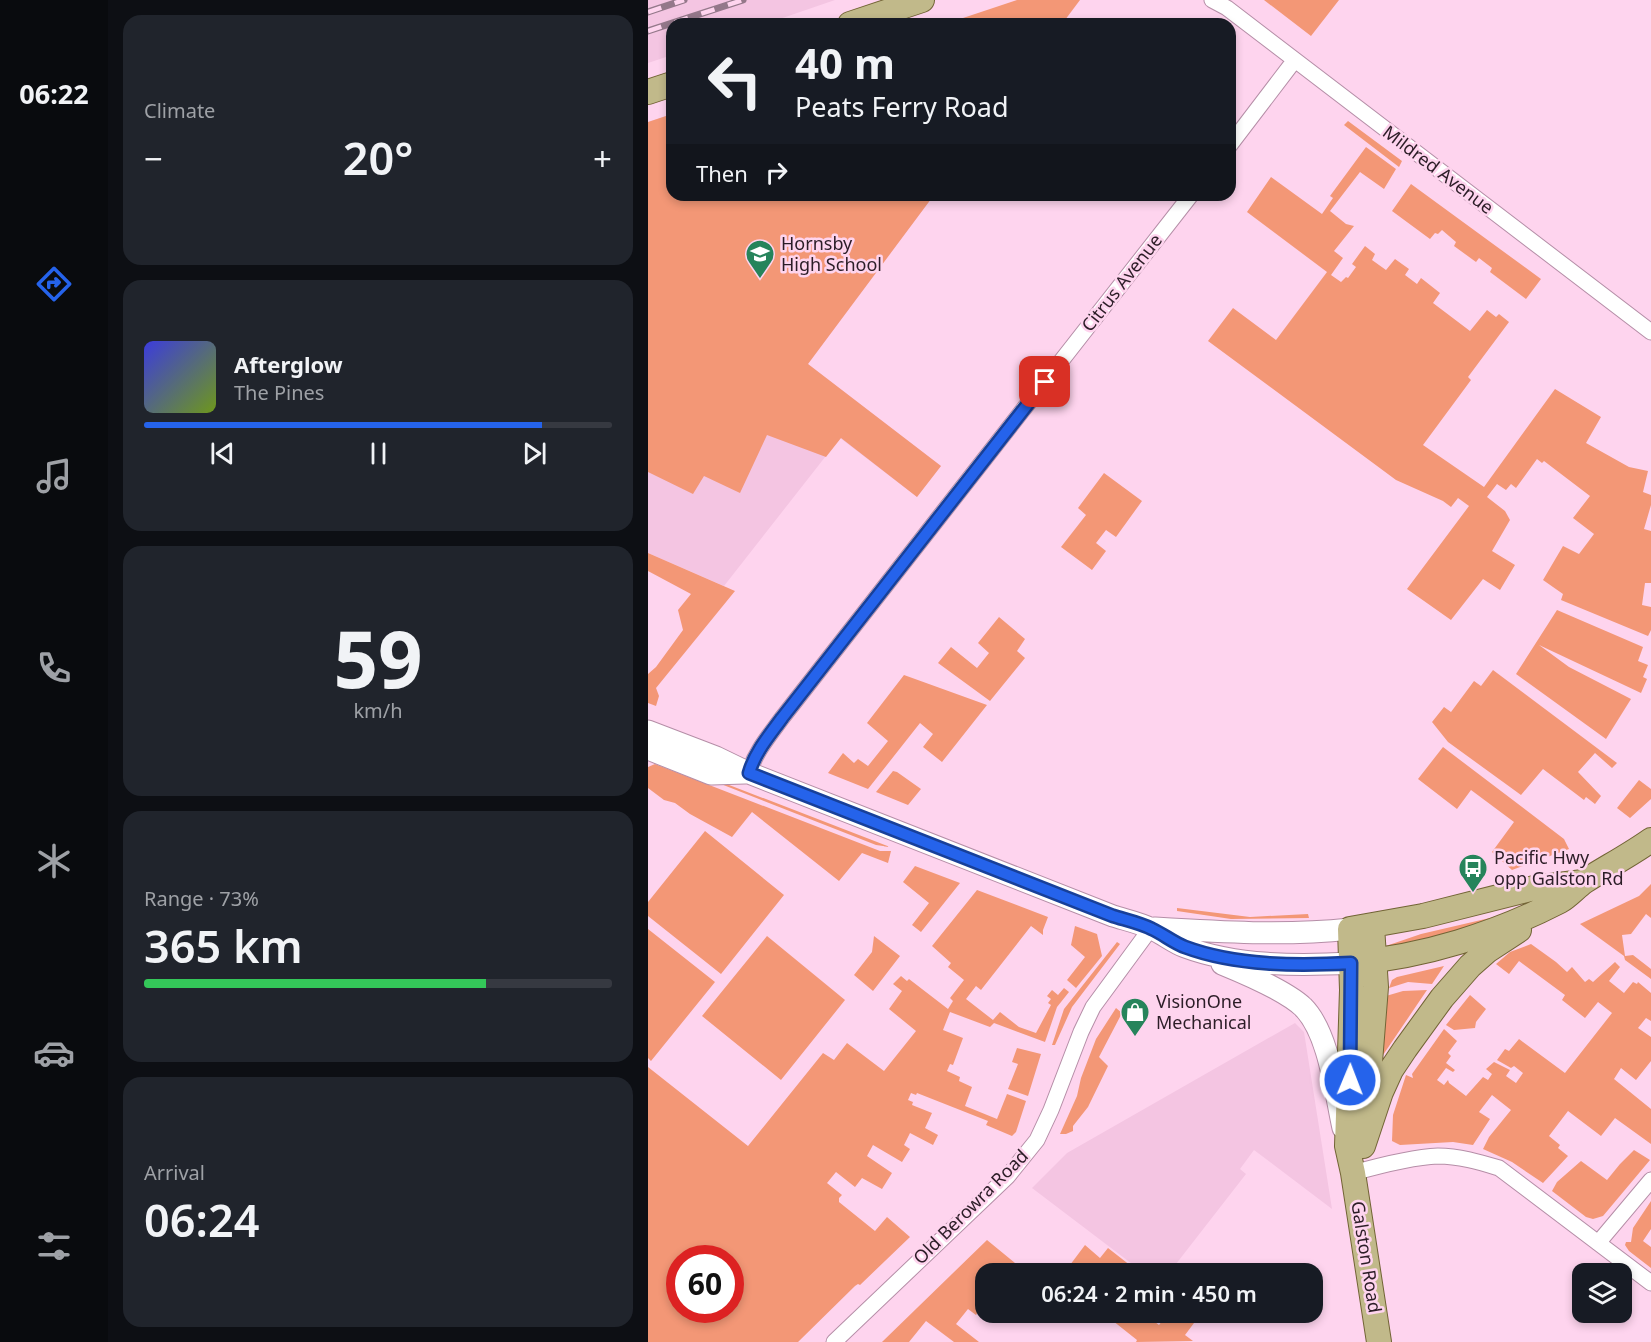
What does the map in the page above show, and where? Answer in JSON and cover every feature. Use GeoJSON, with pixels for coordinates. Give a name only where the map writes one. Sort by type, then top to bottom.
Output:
{"type":"FeatureCollection","features":[{"type":"Feature","properties":{"kind":"main road"},"geometry":{"type":"LineString","coordinates":[[868,18],[922,0]]}},
{"type":"Feature","properties":{"kind":"main road"},"geometry":{"type":"LineString","coordinates":[[648,92],[666,86]]}},
{"type":"Feature","properties":{"kind":"main road"},"geometry":{"type":"LineString","coordinates":[[648,731],[1113,916],[1150,928],[1184,947],[1242,972],[1283,994],[1301,1006],[1313,1019],[1323,1039],[1355,1146]]}},
{"type":"Feature","properties":{"kind":"main road"},"geometry":{"type":"LineString","coordinates":[[648,749],[711,774],[749,773]]}},
{"type":"Feature","properties":{"kind":"main road"},"geometry":{"type":"LineString","coordinates":[[1355,1146],[1391,1070],[1442,998],[1470,966],[1487,951],[1563,899],[1583,882],[1651,840]]}},
{"type":"Feature","properties":{"kind":"main road"},"geometry":{"type":"LineString","coordinates":[[1150,928],[1312,933],[1423,916],[1534,888],[1583,882]]}},
{"type":"Feature","properties":{"kind":"main road"},"geometry":{"type":"LineString","coordinates":[[1184,947],[1269,963],[1296,965],[1363,962],[1404,956],[1454,943],[1526,917],[1563,899]]}},
{"type":"Feature","properties":{"kind":"main road","name":"Galston Road"},"geometry":{"type":"LineString","coordinates":[[1361,927],[1363,962],[1376,994],[1353,1173],[1379,1342]]}},
{"type":"Feature","properties":{"kind":"street","name":"Mildred Avenue"},"geometry":{"type":"LineString","coordinates":[[1212,0],[1223,4],[1294,61],[1651,332]]}},
{"type":"Feature","properties":{"kind":"street"},"geometry":{"type":"LineString","coordinates":[[1236,137],[1294,61]]}},
{"type":"Feature","properties":{"kind":"street","name":"Citrus Avenue"},"geometry":{"type":"LineString","coordinates":[[749,773],[752,761],[782,718],[1186,201]]}},
{"type":"Feature","properties":{"kind":"street","name":"Old Berowra Road"},"geometry":{"type":"LineString","coordinates":[[834,1342],[1008,1176],[1037,1140],[1093,1007],[1150,928]]}},
{"type":"Feature","properties":{"kind":"street"},"geometry":{"type":"LineString","coordinates":[[1353,1173],[1378,1166],[1438,1156],[1475,1160],[1499,1168],[1651,1283]]}},
{"type":"Feature","properties":{"kind":"street"},"geometry":{"type":"LineString","coordinates":[[1598,1243],[1651,1180]]}},
{"type":"Feature","properties":{"kind":"shaded area"},"geometry":{"type":"Polygon","coordinates":[[[648,0],[835,0],[782,18],[666,18],[666,57],[648,63],[648,0]]]}},
{"type":"Feature","properties":{"kind":"shaded area"},"geometry":{"type":"Polygon","coordinates":[[[1017,0],[1080,0],[1066,18],[963,18],[1017,0]]]}},
{"type":"Feature","properties":{"kind":"shaded area"},"geometry":{"type":"Polygon","coordinates":[[[1264,0],[1339,0],[1311,36],[1264,0]]]}},
{"type":"Feature","properties":{"kind":"shaded area","name":"Hornsby High School"},"geometry":{"type":"Polygon","coordinates":[[[666,116],[666,201],[930,201],[808,364],[941,466],[917,497],[840,438],[724,586],[648,553],[648,122],[666,116]]]}},
{"type":"Feature","properties":{"kind":"shaded area","name":"Hornsby High School"},"geometry":{"type":"Polygon","coordinates":[[[666,116],[666,201],[930,201],[808,364],[941,466],[917,497],[841,438],[826,457],[767,435],[740,493],[704,476],[693,494],[648,472],[648,122],[666,116]]]}},
{"type":"Feature","properties":{"kind":"shaded area"},"geometry":{"type":"Polygon","coordinates":[[[1348,121],[1402,161],[1399,167],[1344,125],[1348,121]]]}},
{"type":"Feature","properties":{"kind":"shaded area"},"geometry":{"type":"Polygon","coordinates":[[[1366,147],[1396,169],[1384,189],[1360,172],[1330,211],[1346,224],[1354,226],[1334,251],[1343,258],[1331,275],[1341,282],[1346,277],[1348,278],[1356,267],[1352,264],[1365,246],[1375,254],[1372,260],[1386,270],[1395,259],[1409,269],[1405,275],[1417,284],[1421,278],[1440,293],[1433,303],[1470,331],[1487,310],[1496,317],[1499,314],[1509,322],[1468,377],[1471,380],[1423,445],[1484,487],[1555,389],[1601,417],[1586,443],[1629,467],[1648,471],[1643,492],[1651,495],[1651,505],[1644,529],[1651,531],[1651,583],[1645,583],[1642,605],[1651,607],[1651,630],[1648,636],[1561,600],[1563,594],[1543,580],[1563,546],[1579,554],[1594,534],[1573,518],[1590,496],[1544,461],[1542,463],[1537,459],[1516,488],[1511,484],[1506,490],[1497,484],[1487,497],[1505,511],[1510,520],[1492,551],[1515,565],[1500,590],[1483,579],[1451,620],[1407,589],[1469,506],[1458,498],[1451,507],[1443,501],[1396,480],[1208,341],[1233,308],[1276,340],[1327,272],[1247,212],[1271,177],[1322,214],[1333,198],[1330,196],[1366,147]]]}},
{"type":"Feature","properties":{"kind":"shaded area"},"geometry":{"type":"Polygon","coordinates":[[[1411,184],[1541,279],[1526,299],[1490,272],[1492,268],[1479,258],[1476,262],[1454,246],[1456,242],[1442,230],[1430,239],[1392,211],[1411,184]]]}},
{"type":"Feature","properties":{"kind":"shaded area"},"geometry":{"type":"Polygon","coordinates":[[[1104,473],[1142,501],[1116,537],[1106,530],[1096,543],[1106,551],[1092,570],[1061,547],[1086,515],[1078,508],[1104,473]]]}},
{"type":"Feature","properties":{"kind":"shaded area"},"geometry":{"type":"Polygon","coordinates":[[[648,553],[735,591],[656,688],[659,696],[656,706],[648,703],[648,674],[656,667],[683,630],[678,610],[691,594],[648,571],[648,553]]]}},
{"type":"Feature","properties":{"kind":"shaded area"},"geometry":{"type":"Polygon","coordinates":[[[1557,610],[1643,647],[1638,661],[1648,665],[1643,677],[1647,679],[1641,693],[1539,645],[1569,667],[1631,699],[1606,739],[1516,674],[1557,610]]]}},
{"type":"Feature","properties":{"kind":"shaded area"},"geometry":{"type":"Polygon","coordinates":[[[999,617],[1025,639],[1017,651],[1025,658],[990,701],[938,663],[951,647],[977,668],[989,653],[978,643],[999,617]]]}},
{"type":"Feature","properties":{"kind":"shaded area"},"geometry":{"type":"Polygon","coordinates":[[[1493,670],[1617,763],[1612,768],[1595,753],[1578,772],[1601,796],[1595,804],[1586,797],[1584,800],[1543,769],[1521,795],[1448,742],[1432,722],[1444,707],[1451,712],[1474,681],[1481,686],[1493,670]]]}},
{"type":"Feature","properties":{"kind":"shaded area"},"geometry":{"type":"Polygon","coordinates":[[[904,675],[987,705],[942,762],[923,747],[933,734],[920,723],[868,789],[828,773],[843,753],[854,763],[858,759],[868,766],[888,741],[867,723],[904,675]]]}},
{"type":"Feature","properties":{"kind":"shaded area"},"geometry":{"type":"Polygon","coordinates":[[[1443,747],[1564,839],[1569,849],[1512,870],[1492,852],[1514,822],[1471,790],[1457,809],[1418,779],[1443,747]]]}},
{"type":"Feature","properties":{"kind":"shaded area"},"geometry":{"type":"Polygon","coordinates":[[[655,764],[880,851],[891,851],[888,863],[862,853],[839,881],[752,812],[732,837],[675,803],[664,800],[648,788],[648,767],[655,764]]]}},
{"type":"Feature","properties":{"kind":"shaded area"},"geometry":{"type":"Polygon","coordinates":[[[693,771],[890,847],[876,845],[693,773],[693,771]]]}},
{"type":"Feature","properties":{"kind":"shaded area"},"geometry":{"type":"Polygon","coordinates":[[[893,771],[921,789],[908,805],[876,792],[893,771]]]}},
{"type":"Feature","properties":{"kind":"shaded area"},"geometry":{"type":"Polygon","coordinates":[[[1639,780],[1651,789],[1651,799],[1630,818],[1617,808],[1639,780]]]}},
{"type":"Feature","properties":{"kind":"shaded area"},"geometry":{"type":"Polygon","coordinates":[[[705,831],[784,895],[721,974],[648,916],[648,902],[705,831]]]}},
{"type":"Feature","properties":{"kind":"shaded area"},"geometry":{"type":"Polygon","coordinates":[[[915,866],[960,883],[921,932],[912,925],[929,903],[903,882],[915,866]]]}},
{"type":"Feature","properties":{"kind":"shaded area"},"geometry":{"type":"Polygon","coordinates":[[[1651,884],[1651,918],[1646,914],[1631,934],[1622,935],[1625,956],[1633,955],[1651,969],[1651,979],[1580,924],[1639,896],[1651,884]]]}},
{"type":"Feature","properties":{"kind":"shaded area"},"geometry":{"type":"Polygon","coordinates":[[[977,890],[1048,917],[1043,935],[1031,926],[981,990],[976,986],[966,999],[993,1020],[1000,1012],[1019,1027],[1036,1033],[1051,1005],[1048,1003],[1051,999],[1047,996],[1052,990],[1058,995],[1064,988],[1069,992],[1057,1007],[1045,1042],[994,1023],[990,1027],[950,1012],[943,1030],[963,1038],[953,1065],[950,1064],[947,1071],[960,1077],[959,1081],[972,1087],[965,1106],[997,1119],[1007,1094],[1026,1101],[1016,1132],[1012,1136],[986,1125],[988,1121],[917,1093],[916,1095],[911,1093],[908,1100],[913,1102],[912,1105],[932,1113],[925,1128],[938,1135],[933,1145],[910,1133],[904,1145],[910,1149],[902,1162],[873,1145],[867,1156],[892,1173],[882,1189],[862,1178],[855,1187],[836,1172],[827,1183],[842,1195],[839,1202],[875,1231],[887,1217],[910,1237],[860,1285],[855,1286],[798,1342],[648,1342],[648,1067],[748,1146],[823,1053],[834,1060],[847,1043],[884,1071],[916,1031],[889,1009],[902,991],[893,984],[901,976],[907,981],[909,979],[948,1009],[953,1001],[950,998],[964,980],[948,967],[951,963],[932,946],[977,890]]]}},
{"type":"Feature","properties":{"kind":"shaded area"},"geometry":{"type":"Polygon","coordinates":[[[1177,908],[1250,917],[1308,914],[1309,918],[1231,919],[1177,911],[1177,908]]]}},
{"type":"Feature","properties":{"kind":"shaded area"},"geometry":{"type":"Polygon","coordinates":[[[1494,917],[1494,919],[1421,943],[1383,947],[1421,934],[1494,917]]]}},
{"type":"Feature","properties":{"kind":"shaded area"},"geometry":{"type":"Polygon","coordinates":[[[1075,926],[1097,934],[1102,956],[1076,988],[1067,980],[1085,957],[1071,945],[1075,926]]]}},
{"type":"Feature","properties":{"kind":"shaded area"},"geometry":{"type":"Polygon","coordinates":[[[648,929],[715,982],[651,1061],[648,1058],[648,929]]]}},
{"type":"Feature","properties":{"kind":"shaded area"},"geometry":{"type":"Polygon","coordinates":[[[767,936],[845,1000],[781,1080],[702,1016],[767,936]]]}},
{"type":"Feature","properties":{"kind":"shaded area"},"geometry":{"type":"Polygon","coordinates":[[[874,936],[900,956],[873,991],[854,975],[872,952],[874,936]]]}},
{"type":"Feature","properties":{"kind":"shaded area"},"geometry":{"type":"Polygon","coordinates":[[[1117,942],[1120,944],[1072,1007],[1055,1045],[1052,1045],[1064,1009],[1117,942]]]}},
{"type":"Feature","properties":{"kind":"shaded area"},"geometry":{"type":"Polygon","coordinates":[[[1531,944],[1567,972],[1572,967],[1585,982],[1589,979],[1593,982],[1615,962],[1620,967],[1609,981],[1624,993],[1633,982],[1637,984],[1638,982],[1651,993],[1651,1021],[1646,1018],[1638,1028],[1651,1037],[1651,1061],[1636,1080],[1621,1068],[1614,1079],[1651,1109],[1651,1144],[1615,1118],[1601,1136],[1568,1111],[1549,1136],[1568,1156],[1543,1183],[1512,1162],[1483,1149],[1489,1137],[1511,1110],[1492,1095],[1479,1112],[1490,1119],[1473,1145],[1453,1142],[1400,1145],[1392,1141],[1393,1115],[1406,1075],[1413,1078],[1412,1074],[1444,1029],[1457,1041],[1448,1053],[1451,1056],[1446,1063],[1455,1070],[1453,1072],[1446,1068],[1437,1080],[1444,1085],[1448,1080],[1466,1096],[1483,1077],[1488,1080],[1492,1074],[1486,1069],[1494,1062],[1510,1070],[1506,1076],[1516,1083],[1523,1073],[1514,1066],[1511,1068],[1497,1060],[1505,1049],[1509,1051],[1519,1039],[1565,1073],[1612,1013],[1598,1002],[1585,1018],[1562,1000],[1565,995],[1519,961],[1509,974],[1496,964],[1510,952],[1531,944]]]}},
{"type":"Feature","properties":{"kind":"shaded area"},"geometry":{"type":"Polygon","coordinates":[[[1444,966],[1432,984],[1408,982],[1389,988],[1392,980],[1397,977],[1444,966]]]}},
{"type":"Feature","properties":{"kind":"shaded area"},"geometry":{"type":"Polygon","coordinates":[[[1427,990],[1380,1059],[1386,996],[1403,991],[1427,990]]]}},
{"type":"Feature","properties":{"kind":"shaded area"},"geometry":{"type":"Polygon","coordinates":[[[1470,995],[1486,1009],[1476,1022],[1475,1028],[1454,1030],[1446,1025],[1470,995]]]}},
{"type":"Feature","properties":{"kind":"shaded area"},"geometry":{"type":"Polygon","coordinates":[[[1116,1008],[1122,1013],[1099,1057],[1108,1066],[1088,1107],[1073,1126],[1073,1131],[1060,1134],[1077,1096],[1081,1078],[1096,1039],[1116,1008]]]}},
{"type":"Feature","properties":{"kind":"shaded area"},"geometry":{"type":"Polygon","coordinates":[[[1295,1023],[1304,1032],[1332,1209],[1254,1150],[1240,1169],[1246,1174],[1177,1263],[1131,1263],[1032,1188],[1067,1153],[1295,1023]]]}},
{"type":"Feature","properties":{"kind":"shaded area"},"geometry":{"type":"Polygon","coordinates":[[[1017,1048],[1041,1054],[1028,1096],[1008,1089],[1018,1064],[1012,1062],[1017,1048]]]}},
{"type":"Feature","properties":{"kind":"shaded area"},"geometry":{"type":"Polygon","coordinates":[[[1634,1150],[1650,1160],[1603,1216],[1593,1219],[1586,1217],[1552,1191],[1557,1182],[1581,1161],[1607,1180],[1634,1150]]]}},
{"type":"Feature","properties":{"kind":"shaded area"},"geometry":{"type":"Polygon","coordinates":[[[1651,1201],[1651,1229],[1643,1241],[1651,1247],[1651,1268],[1629,1251],[1625,1245],[1626,1242],[1631,1242],[1633,1228],[1651,1201]]]}},
{"type":"Feature","properties":{"kind":"shaded area"},"geometry":{"type":"Polygon","coordinates":[[[987,1240],[1015,1263],[975,1263],[975,1314],[968,1309],[956,1324],[979,1342],[954,1342],[926,1321],[909,1342],[882,1342],[987,1240]]]}},
{"type":"Feature","properties":{"kind":"shaded area"},"geometry":{"type":"Polygon","coordinates":[[[1085,1245],[1100,1258],[1108,1248],[1127,1263],[1072,1263],[1085,1245]]]}},
{"type":"Feature","properties":{"kind":"shaded area"},"geometry":{"type":"Polygon","coordinates":[[[1116,1323],[1156,1323],[1159,1325],[1160,1323],[1194,1323],[1185,1335],[1193,1341],[1136,1342],[1137,1340],[1116,1323]]]}},
{"type":"Feature","properties":{"kind":"railway"},"geometry":{"type":"LineString","coordinates":[[648,12],[684,0]]}},
{"type":"Feature","properties":{"kind":"railway"},"geometry":{"type":"LineString","coordinates":[[688,18],[743,0]]}},
{"type":"Feature","properties":{"kind":"railway"},"geometry":{"type":"LineString","coordinates":[[648,31],[666,25]]}},
{"type":"Feature","properties":{"kind":"place","name":"Hornsby High School"},"geometry":{"type":"Point","coordinates":[760,280]}},
{"type":"Feature","properties":{"kind":"place","name":"Pacific Hwy opp Galston Rd"},"geometry":{"type":"Point","coordinates":[1473,894]}},
{"type":"Feature","properties":{"kind":"place","name":"VisionOne Mechanical"},"geometry":{"type":"Point","coordinates":[1135,1038]}},
{"type":"Feature","properties":{"kind":"route"},"geometry":{"type":"LineString","coordinates":[[1045,382],[782,718],[752,761],[749,773],[1113,916],[1150,928],[1184,947],[1269,963],[1296,965],[1351,963],[1350,1080]]}}]}
